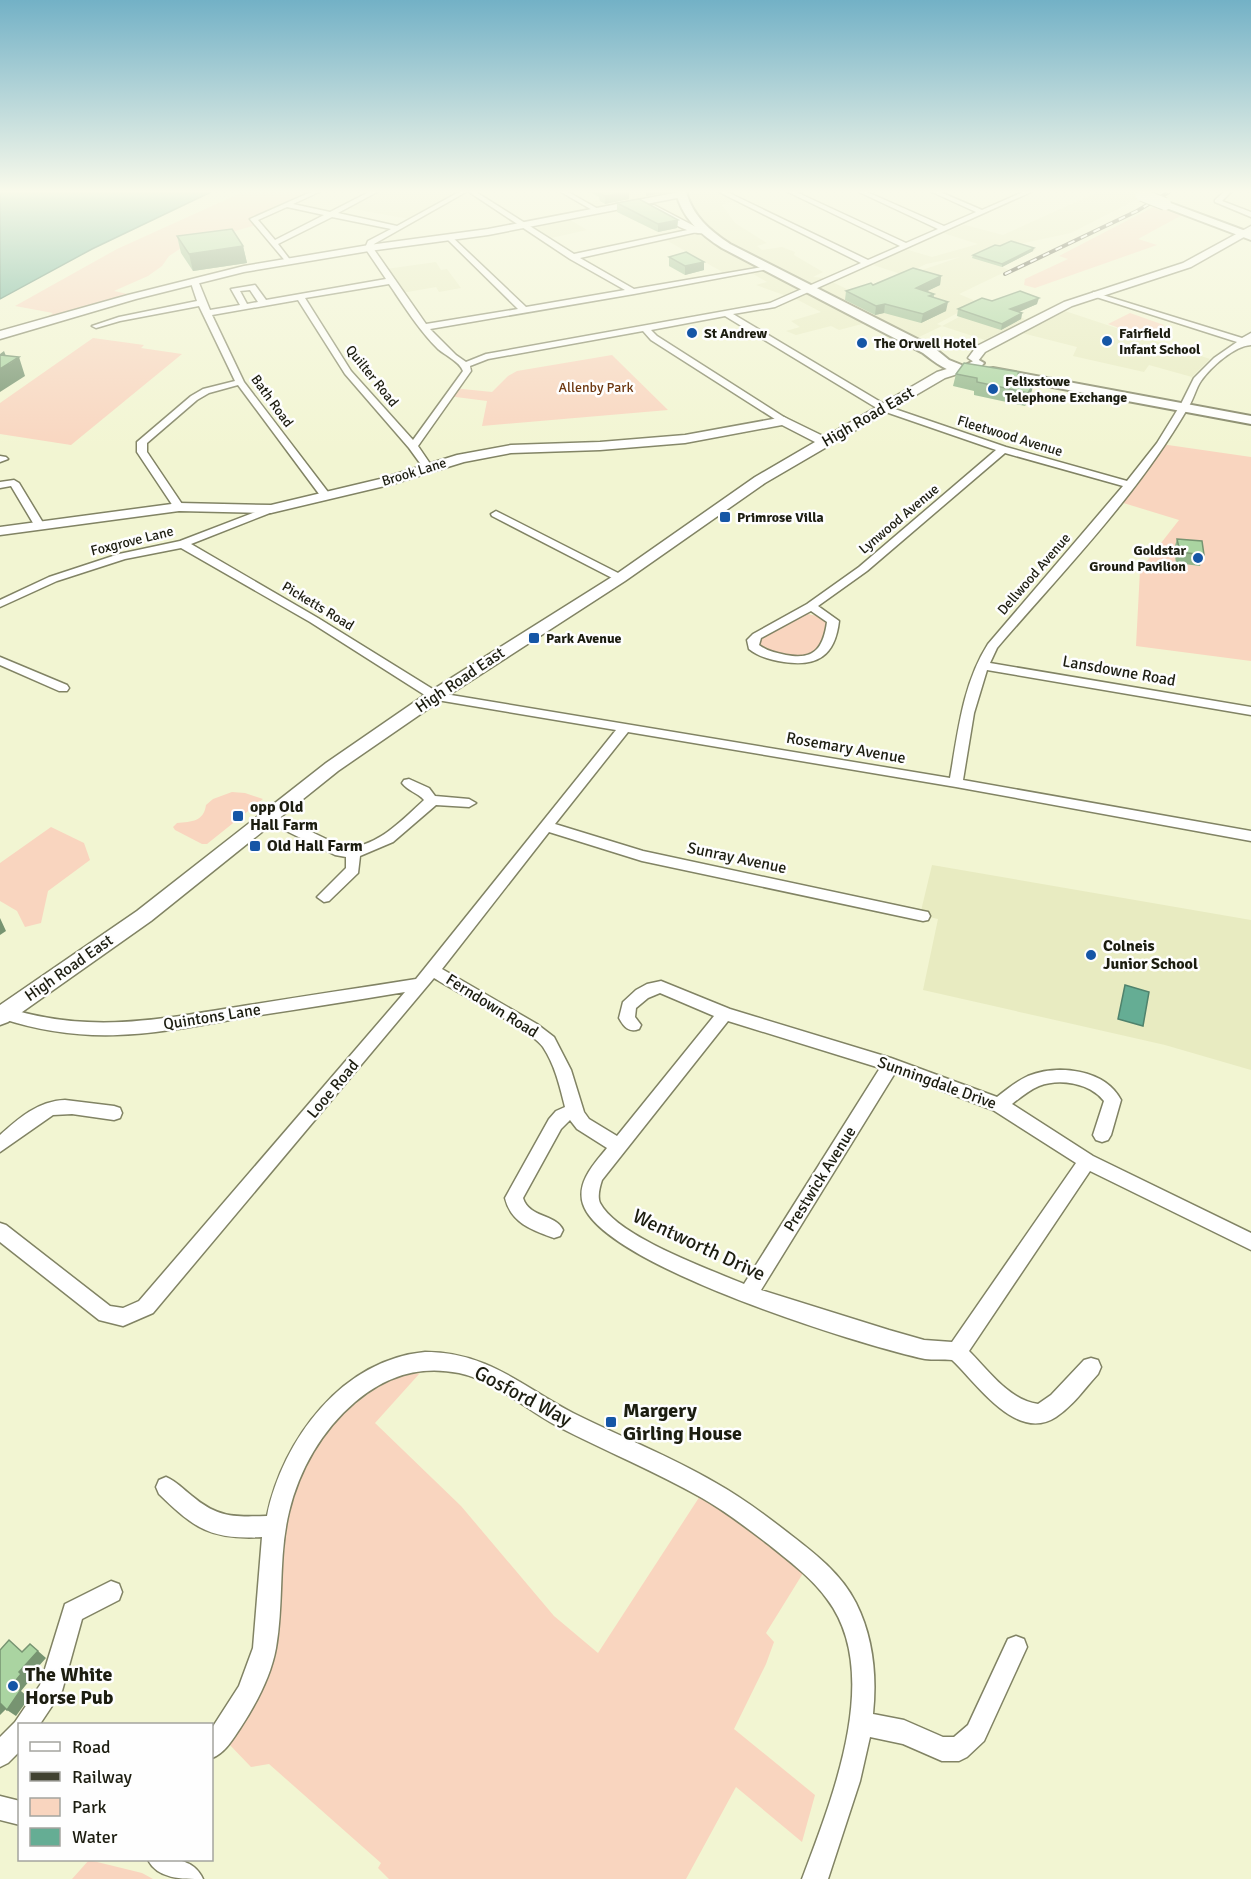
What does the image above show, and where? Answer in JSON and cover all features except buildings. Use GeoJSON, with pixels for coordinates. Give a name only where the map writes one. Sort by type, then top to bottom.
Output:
{"type":"FeatureCollection","features":[{"type":"Feature","properties":{"kind":"main road"},"geometry":{"type":"LineString","coordinates":[[791,280],[928,350],[993,372],[1251,420]]}},
{"type":"Feature","properties":{"kind":"street"},"geometry":{"type":"LineString","coordinates":[[0,335],[132,297],[209,280]]}},
{"type":"Feature","properties":{"kind":"street"},"geometry":{"type":"LineString","coordinates":[[493,280],[524,310]]}},
{"type":"Feature","properties":{"kind":"street"},"geometry":{"type":"LineString","coordinates":[[613,280],[634,292]]}},
{"type":"Feature","properties":{"kind":"street"},"geometry":{"type":"LineString","coordinates":[[424,327],[703,280]]}},
{"type":"Feature","properties":{"kind":"street"},"geometry":{"type":"LineString","coordinates":[[208,313],[390,281],[424,327],[454,360],[465,365],[486,357],[772,305],[830,280]]}},
{"type":"Feature","properties":{"kind":"street","name":"High Road East"},"geometry":{"type":"LineString","coordinates":[[2,1015],[144,916],[332,767],[435,696],[620,578],[760,480],[884,408],[960,360],[1068,304],[1141,280]]}},
{"type":"Feature","properties":{"kind":"street","name":"Bath Road"},"geometry":{"type":"LineString","coordinates":[[195,283],[202,303],[240,382],[326,496]]}},
{"type":"Feature","properties":{"kind":"street"},"geometry":{"type":"LineString","coordinates":[[245,307],[235,290],[252,287],[264,304]]}},
{"type":"Feature","properties":{"kind":"street"},"geometry":{"type":"LineString","coordinates":[[1096,294],[1246,342]]}},
{"type":"Feature","properties":{"kind":"street","name":"Quilter Road"},"geometry":{"type":"LineString","coordinates":[[301,298],[348,372],[413,446],[428,468]]}},
{"type":"Feature","properties":{"kind":"street"},"geometry":{"type":"LineString","coordinates":[[96,326],[119,319],[202,303]]}},
{"type":"Feature","properties":{"kind":"street","name":"Fleetwood Avenue"},"geometry":{"type":"LineString","coordinates":[[727,314],[884,408],[1003,449],[1129,485]]}},
{"type":"Feature","properties":{"kind":"street"},"geometry":{"type":"LineString","coordinates":[[645,328],[654,338],[784,421],[825,442]]}},
{"type":"Feature","properties":{"kind":"street","name":"Dellwood Avenue"},"geometry":{"type":"LineString","coordinates":[[956,783],[971,697],[981,665],[1005,630],[1129,485],[1161,444],[1184,408],[1191,389],[1201,375],[1251,336]]}},
{"type":"Feature","properties":{"kind":"street"},"geometry":{"type":"LineString","coordinates":[[413,446],[467,371],[465,365]]}},
{"type":"Feature","properties":{"kind":"street"},"geometry":{"type":"LineString","coordinates":[[179,507],[142,452],[142,442],[194,398],[206,391],[240,382]]}},
{"type":"Feature","properties":{"kind":"street","name":"Brook Lane"},"geometry":{"type":"LineString","coordinates":[[0,531],[179,507],[271,509],[384,482],[462,458],[511,449],[651,442],[723,434],[784,421]]}},
{"type":"Feature","properties":{"kind":"street","name":"Lynwood Avenue"},"geometry":{"type":"LineString","coordinates":[[811,606],[833,621],[825,648],[819,656],[810,661],[799,661],[766,654],[753,646],[753,640],[759,635],[811,606],[863,569],[1003,449]]}},
{"type":"Feature","properties":{"kind":"street"},"geometry":{"type":"LineString","coordinates":[[0,485],[14,483],[40,526]]}},
{"type":"Feature","properties":{"kind":"street","name":"Foxgrove Lane"},"geometry":{"type":"LineString","coordinates":[[0,604],[53,579],[123,556],[183,544],[271,509]]}},
{"type":"Feature","properties":{"kind":"street"},"geometry":{"type":"LineString","coordinates":[[496,514],[620,578]]}},
{"type":"Feature","properties":{"kind":"street","name":"Picketts Road"},"geometry":{"type":"LineString","coordinates":[[183,544],[314,620],[435,696]]}},
{"type":"Feature","properties":{"kind":"street"},"geometry":{"type":"LineString","coordinates":[[0,661],[63,688]]}},
{"type":"Feature","properties":{"kind":"street","name":"Lansdowne Road"},"geometry":{"type":"LineString","coordinates":[[981,665],[1251,711]]}},
{"type":"Feature","properties":{"kind":"street","name":"Rosemary Avenue"},"geometry":{"type":"LineString","coordinates":[[435,696],[956,783],[1251,836]]}},
{"type":"Feature","properties":{"kind":"street","name":"Looe Road"},"geometry":{"type":"LineString","coordinates":[[0,1231],[106,1314],[123,1317],[146,1307],[421,984],[625,727]]}},
{"type":"Feature","properties":{"kind":"street"},"geometry":{"type":"LineString","coordinates":[[409,783],[424,791],[432,801]]}},
{"type":"Feature","properties":{"kind":"street"},"geometry":{"type":"LineString","coordinates":[[269,817],[313,837],[334,850],[353,853],[388,839],[432,801],[469,804]]}},
{"type":"Feature","properties":{"kind":"street","name":"Sunray Avenue"},"geometry":{"type":"LineString","coordinates":[[546,826],[642,856],[923,916]]}},
{"type":"Feature","properties":{"kind":"street"},"geometry":{"type":"LineString","coordinates":[[324,897],[353,870],[353,853]]}},
{"type":"Feature","properties":{"kind":"street","name":"Ferndown Road"},"geometry":{"type":"LineString","coordinates":[[432,970],[531,1028],[548,1041],[563,1071],[574,1111]]}},
{"type":"Feature","properties":{"kind":"street","name":"Quintons Lane"},"geometry":{"type":"LineString","coordinates":[[2,1015],[46,1025],[132,1030],[421,984]]}},
{"type":"Feature","properties":{"kind":"street","name":"Sunningdale Drive"},"geometry":{"type":"LineString","coordinates":[[633,1025],[627,1017],[630,1006],[642,994],[657,987],[671,989],[725,1014],[891,1065],[999,1105],[1087,1161],[1251,1242]]}},
{"type":"Feature","properties":{"kind":"street","name":"Wentworth Drive"},"geometry":{"type":"LineString","coordinates":[[725,1014],[598,1170],[592,1183],[591,1200],[599,1216],[625,1239],[748,1294],[809,1316],[921,1349],[957,1352]]}},
{"type":"Feature","properties":{"kind":"street","name":"Prestwick Avenue"},"geometry":{"type":"LineString","coordinates":[[748,1294],[891,1065]]}},
{"type":"Feature","properties":{"kind":"street"},"geometry":{"type":"LineString","coordinates":[[999,1105],[1038,1079],[1061,1076],[1092,1082],[1108,1092],[1113,1100],[1102,1135]]}},
{"type":"Feature","properties":{"kind":"street"},"geometry":{"type":"LineString","coordinates":[[0,1145],[50,1109],[66,1107],[114,1113]]}},
{"type":"Feature","properties":{"kind":"street"},"geometry":{"type":"LineString","coordinates":[[554,1230],[526,1218],[517,1207],[514,1198],[555,1124],[562,1116],[574,1111],[583,1124],[618,1146]]}},
{"type":"Feature","properties":{"kind":"street"},"geometry":{"type":"LineString","coordinates":[[1087,1161],[957,1352],[1010,1403],[1031,1414],[1041,1414],[1051,1409],[1091,1366]]}},
{"type":"Feature","properties":{"kind":"street","name":"Gosford Way"},"geometry":{"type":"LineString","coordinates":[[213,1745],[242,1703],[261,1660],[266,1642],[274,1526],[284,1489],[303,1450],[326,1419],[354,1391],[374,1377],[403,1364],[438,1361],[470,1367],[500,1379],[566,1420],[709,1490],[758,1522],[817,1570],[842,1601],[856,1635],[862,1683],[861,1723],[853,1763],[815,1879]]}},
{"type":"Feature","properties":{"kind":"street"},"geometry":{"type":"LineString","coordinates":[[166,1487],[194,1514],[212,1524],[224,1528],[274,1526]]}},
{"type":"Feature","properties":{"kind":"street"},"geometry":{"type":"LineString","coordinates":[[27,1723],[50,1691],[73,1612],[111,1592]]}},
{"type":"Feature","properties":{"kind":"street"},"geometry":{"type":"LineString","coordinates":[[861,1723],[904,1732],[942,1749],[959,1749],[976,1733],[1016,1647]]}},
{"type":"Feature","properties":{"kind":"street"},"geometry":{"type":"LineString","coordinates":[[0,1755],[18,1734]]}},
{"type":"Feature","properties":{"kind":"street"},"geometry":{"type":"LineString","coordinates":[[0,1808],[18,1812]]}},
{"type":"Feature","properties":{"kind":"street"},"geometry":{"type":"LineString","coordinates":[[163,1861],[190,1879]]}},
{"type":"Feature","properties":{"kind":"shaded area"},"geometry":{"type":"Polygon","coordinates":[[[393,280],[455,280],[461,288],[439,292],[436,287],[402,293],[393,280]]]}},
{"type":"Feature","properties":{"kind":"shaded area"},"geometry":{"type":"Polygon","coordinates":[[[763,280],[827,280],[855,293],[894,280],[989,280],[959,294],[978,302],[937,324],[942,326],[917,338],[881,319],[839,330],[831,326],[796,335],[786,331],[800,327],[791,321],[821,312],[798,300],[756,285],[767,282],[763,280]]]}},
{"type":"Feature","properties":{"kind":"shaded area"},"geometry":{"type":"Polygon","coordinates":[[[982,303],[1025,319],[985,340],[942,326],[959,317],[956,315],[982,303]]]}},
{"type":"Feature","properties":{"kind":"shaded area","name":"Fairfield Infant School"},"geometry":{"type":"Polygon","coordinates":[[[1065,311],[1210,359],[1192,377],[1149,365],[1144,372],[1073,356],[1077,347],[1022,333],[1065,311]]]}},
{"type":"Feature","properties":{"kind":"shaded area","name":"Colneis Junior School"},"geometry":{"type":"Polygon","coordinates":[[[932,865],[1251,920],[1251,1070],[1165,1045],[923,990],[938,919],[920,915],[932,865]]]}},
{"type":"Feature","properties":{"kind":"green space"},"geometry":{"type":"Polygon","coordinates":[[[62,280],[140,280],[114,291],[132,295],[39,322],[53,313],[15,306],[62,280]]]}},
{"type":"Feature","properties":{"kind":"green space"},"geometry":{"type":"Polygon","coordinates":[[[1025,280],[1059,280],[1035,288],[1024,285],[1025,280]]]}},
{"type":"Feature","properties":{"kind":"green space"},"geometry":{"type":"Polygon","coordinates":[[[1130,313],[1164,325],[1142,336],[1108,324],[1130,313]]]}},
{"type":"Feature","properties":{"kind":"green space"},"geometry":{"type":"Polygon","coordinates":[[[93,338],[144,345],[141,348],[182,354],[71,445],[0,434],[0,403],[93,338]]]}},
{"type":"Feature","properties":{"kind":"green space","name":"Allenby Park"},"geometry":{"type":"Polygon","coordinates":[[[612,355],[668,410],[482,426],[487,401],[448,396],[453,388],[492,392],[508,376],[517,371],[612,355]]]}},
{"type":"Feature","properties":{"kind":"green space"},"geometry":{"type":"Polygon","coordinates":[[[1161,444],[1251,457],[1251,661],[1136,646],[1140,570],[1179,520],[1117,501],[1161,444]]]}},
{"type":"Feature","properties":{"kind":"green space"},"geometry":{"type":"Polygon","coordinates":[[[808,614],[822,617],[829,623],[818,653],[795,658],[772,653],[758,646],[761,637],[799,616],[808,614]]]}},
{"type":"Feature","properties":{"kind":"green space"},"geometry":{"type":"Polygon","coordinates":[[[232,792],[245,793],[263,799],[207,844],[202,844],[173,827],[177,823],[196,820],[213,799],[232,792]]]}},
{"type":"Feature","properties":{"kind":"green space"},"geometry":{"type":"Polygon","coordinates":[[[51,827],[84,843],[90,860],[48,891],[41,923],[25,927],[17,911],[0,901],[0,863],[51,827]]]}},
{"type":"Feature","properties":{"kind":"green space"},"geometry":{"type":"Polygon","coordinates":[[[420,1373],[375,1423],[461,1506],[554,1616],[598,1653],[700,1496],[767,1539],[805,1570],[766,1633],[774,1642],[766,1664],[734,1729],[815,1795],[802,1842],[736,1787],[686,1879],[389,1879],[378,1868],[381,1863],[269,1764],[251,1767],[227,1742],[258,1690],[267,1668],[283,1533],[299,1480],[311,1455],[327,1432],[364,1397],[390,1381],[420,1373]]]}},
{"type":"Feature","properties":{"kind":"green space"},"geometry":{"type":"Polygon","coordinates":[[[88,1861],[93,1861],[142,1873],[153,1879],[72,1879],[88,1861]]]}},
{"type":"Feature","properties":{"kind":"water"},"geometry":{"type":"Polygon","coordinates":[[[0,280],[36,280],[0,299],[0,280]]]}},
{"type":"Feature","properties":{"kind":"water"},"geometry":{"type":"Polygon","coordinates":[[[1125,985],[1149,992],[1143,1026],[1118,1019],[1125,985]]]}},
{"type":"Feature","properties":{"kind":"place","name":"St Andrew"},"geometry":{"type":"Point","coordinates":[692,333]}},
{"type":"Feature","properties":{"kind":"place","name":"Fairfield Infant School"},"geometry":{"type":"Point","coordinates":[1107,341]}},
{"type":"Feature","properties":{"kind":"place","name":"The Orwell Hotel"},"geometry":{"type":"Point","coordinates":[862,343]}},
{"type":"Feature","properties":{"kind":"place","name":"Felixstowe Telephone Exchange"},"geometry":{"type":"Point","coordinates":[993,389]}},
{"type":"Feature","properties":{"kind":"place","name":"Primrose Villa"},"geometry":{"type":"Point","coordinates":[725,517]}},
{"type":"Feature","properties":{"kind":"place","name":"Goldstar Ground Pavilion"},"geometry":{"type":"Point","coordinates":[1198,558]}},
{"type":"Feature","properties":{"kind":"place","name":"Park Avenue"},"geometry":{"type":"Point","coordinates":[534,638]}},
{"type":"Feature","properties":{"kind":"place","name":"opp Old Hall Farm"},"geometry":{"type":"Point","coordinates":[238,816]}},
{"type":"Feature","properties":{"kind":"place","name":"Old Hall Farm"},"geometry":{"type":"Point","coordinates":[255,846]}},
{"type":"Feature","properties":{"kind":"place","name":"Colneis Junior School"},"geometry":{"type":"Point","coordinates":[1091,955]}},
{"type":"Feature","properties":{"kind":"place","name":"Margery Girling House"},"geometry":{"type":"Point","coordinates":[611,1422]}},
{"type":"Feature","properties":{"kind":"place","name":"The White Horse Pub"},"geometry":{"type":"Point","coordinates":[13,1686]}}]}
